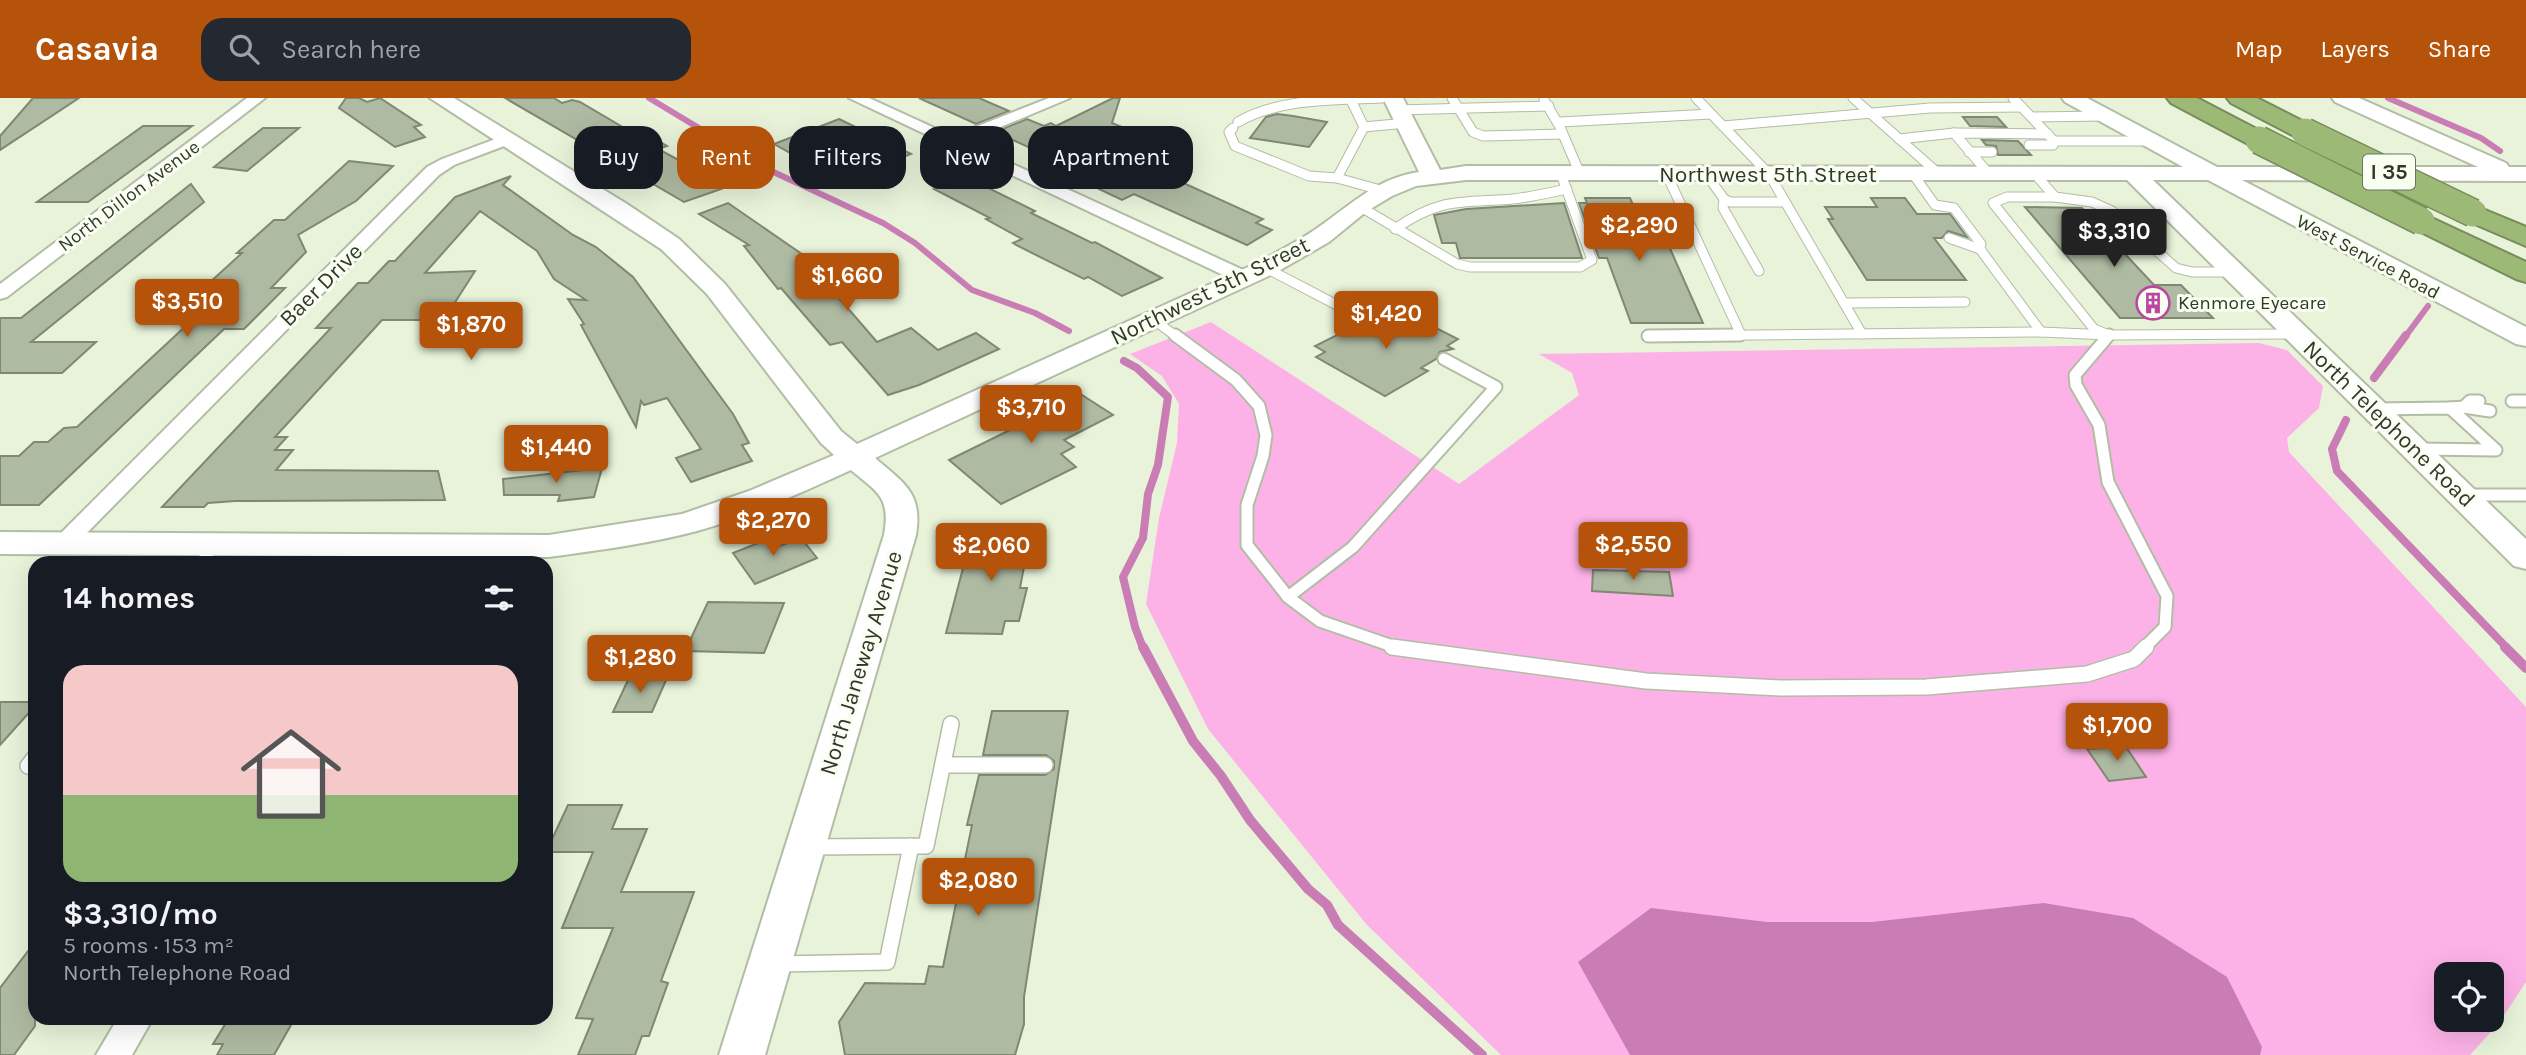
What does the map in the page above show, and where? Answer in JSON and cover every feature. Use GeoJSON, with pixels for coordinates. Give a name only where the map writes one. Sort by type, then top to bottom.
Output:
{"type":"FeatureCollection","features":[{"type":"Feature","properties":{"kind":"highway","name":"I 35"},"geometry":{"type":"LineString","coordinates":[[2179,98],[2526,273]]}},
{"type":"Feature","properties":{"kind":"highway","name":"I 35"},"geometry":{"type":"LineString","coordinates":[[2239,98],[2526,238]]}},
{"type":"Feature","properties":{"kind":"street","name":"North Dillon Avenue"},"geometry":{"type":"LineString","coordinates":[[0,293],[257,98]]}},
{"type":"Feature","properties":{"kind":"street","name":"North Janeway Avenue"},"geometry":{"type":"LineString","coordinates":[[439,98],[619,209],[670,244],[716,289],[831,437],[896,492],[904,515],[742,1055]]}},
{"type":"Feature","properties":{"kind":"street"},"geometry":{"type":"LineString","coordinates":[[857,98],[920,127]]}},
{"type":"Feature","properties":{"kind":"street"},"geometry":{"type":"LineString","coordinates":[[992,126],[1062,98]]}},
{"type":"Feature","properties":{"kind":"street","name":"West Service Road"},"geometry":{"type":"LineString","coordinates":[[2073,98],[2364,256],[2526,338]]}},
{"type":"Feature","properties":{"kind":"street"},"geometry":{"type":"LineString","coordinates":[[2342,98],[2521,176]]}},
{"type":"Feature","properties":{"kind":"street"},"geometry":{"type":"LineString","coordinates":[[1395,107],[1433,177]]}},
{"type":"Feature","properties":{"kind":"street","name":"Baer Drive"},"geometry":{"type":"LineString","coordinates":[[63,544],[433,171],[448,162],[506,140]]}},
{"type":"Feature","properties":{"kind":"street","name":"Northwest 5th Street"},"geometry":{"type":"LineString","coordinates":[[0,543],[63,544],[208,554],[447,554],[641,533],[741,506],[855,457],[1255,273],[1320,237],[1359,206],[1384,191],[1412,180],[1466,173],[1570,179],[1667,175],[1939,174],[1990,163],[2035,163],[2132,173],[2521,176]]}},
{"type":"Feature","properties":{"kind":"street"},"geometry":{"type":"LineString","coordinates":[[1014,169],[1255,273]]}},
{"type":"Feature","properties":{"kind":"street","name":"North Telephone Road"},"geometry":{"type":"LineString","coordinates":[[2132,173],[2526,558]]}},
{"type":"Feature","properties":{"kind":"street"},"geometry":{"type":"LineString","coordinates":[[113,1055],[132,1025]]}},
{"type":"Feature","properties":{"kind":"lane"},"geometry":{"type":"LineString","coordinates":[[1452,98],[1473,132],[1483,136],[1562,135]]}},
{"type":"Feature","properties":{"kind":"lane"},"geometry":{"type":"LineString","coordinates":[[1359,206],[1457,264],[1470,267],[1580,267],[1592,260],[1570,179],[1560,122],[1543,98]]}},
{"type":"Feature","properties":{"kind":"lane"},"geometry":{"type":"LineString","coordinates":[[1696,98],[1769,174],[1862,334]]}},
{"type":"Feature","properties":{"kind":"lane"},"geometry":{"type":"LineString","coordinates":[[1853,98],[1939,174]]}},
{"type":"Feature","properties":{"kind":"lane"},"geometry":{"type":"LineString","coordinates":[[2013,98],[2054,143]]}},
{"type":"Feature","properties":{"kind":"lane"},"geometry":{"type":"LineString","coordinates":[[1384,191],[1337,178],[1309,176],[1235,146],[1229,132],[1246,113],[1266,107],[1351,100],[1395,107],[1549,106]]}},
{"type":"Feature","properties":{"kind":"lane"},"geometry":{"type":"LineString","coordinates":[[1351,100],[1364,127]]}},
{"type":"Feature","properties":{"kind":"lane"},"geometry":{"type":"LineString","coordinates":[[1337,178],[1364,127],[1395,107]]}},
{"type":"Feature","properties":{"kind":"lane"},"geometry":{"type":"LineString","coordinates":[[1723,126],[1930,108],[2022,107]]}},
{"type":"Feature","properties":{"kind":"lane"},"geometry":{"type":"LineString","coordinates":[[1560,122],[1711,114]]}},
{"type":"Feature","properties":{"kind":"lane"},"geometry":{"type":"LineString","coordinates":[[2032,117],[2105,116]]}},
{"type":"Feature","properties":{"kind":"lane"},"geometry":{"type":"LineString","coordinates":[[1899,139],[1954,133],[2048,134]]}},
{"type":"Feature","properties":{"kind":"lane"},"geometry":{"type":"LineString","coordinates":[[1954,133],[1969,152],[1990,163]]}},
{"type":"Feature","properties":{"kind":"lane"},"geometry":{"type":"LineString","coordinates":[[2029,145],[2151,141]]}},
{"type":"Feature","properties":{"kind":"lane"},"geometry":{"type":"LineString","coordinates":[[2054,143],[2035,163],[2055,197]]}},
{"type":"Feature","properties":{"kind":"lane"},"geometry":{"type":"LineString","coordinates":[[1963,144],[1986,144]]}},
{"type":"Feature","properties":{"kind":"lane"},"geometry":{"type":"LineString","coordinates":[[1969,152],[1990,163]]}},
{"type":"Feature","properties":{"kind":"lane"},"geometry":{"type":"LineString","coordinates":[[1913,174],[1936,205],[1954,208],[1981,244],[1980,249]]}},
{"type":"Feature","properties":{"kind":"lane"},"geometry":{"type":"LineString","coordinates":[[1667,175],[1741,335]]}},
{"type":"Feature","properties":{"kind":"lane"},"geometry":{"type":"LineString","coordinates":[[1707,175],[1724,199],[1730,202],[1785,202]]}},
{"type":"Feature","properties":{"kind":"lane"},"geometry":{"type":"LineString","coordinates":[[1395,229],[1417,212],[1440,202],[1510,199],[1570,179]]}},
{"type":"Feature","properties":{"kind":"lane"},"geometry":{"type":"LineString","coordinates":[[2109,335],[2094,329],[1993,203],[2007,197],[2055,197],[2092,202],[2112,211],[2176,268],[2192,272],[2232,272]]}},
{"type":"Feature","properties":{"kind":"lane"},"geometry":{"type":"LineString","coordinates":[[1724,199],[1723,208],[1759,271]]}},
{"type":"Feature","properties":{"kind":"lane"},"geometry":{"type":"LineString","coordinates":[[1930,214],[1936,205]]}},
{"type":"Feature","properties":{"kind":"lane"},"geometry":{"type":"LineString","coordinates":[[1949,238],[1980,249],[2041,332]]}},
{"type":"Feature","properties":{"kind":"lane"},"geometry":{"type":"LineString","coordinates":[[1255,273],[1358,316]]}},
{"type":"Feature","properties":{"kind":"lane"},"geometry":{"type":"LineString","coordinates":[[1844,303],[1965,302]]}},
{"type":"Feature","properties":{"kind":"lane"},"geometry":{"type":"LineString","coordinates":[[1154,320],[1236,380],[1259,406],[1266,435],[1264,456],[1247,505],[1247,545],[1288,597],[1320,621],[1396,648],[1646,681],[1781,688],[1926,687],[2087,674],[2134,659],[2165,628],[2167,596],[2108,482],[2099,425],[2076,385],[2075,375],[2109,335]]}},
{"type":"Feature","properties":{"kind":"lane"},"geometry":{"type":"LineString","coordinates":[[1648,336],[2041,332],[2109,335],[2297,334]]}},
{"type":"Feature","properties":{"kind":"lane"},"geometry":{"type":"LineString","coordinates":[[1288,597],[1353,547],[1425,465],[1459,432],[1496,387],[1444,359]]}},
{"type":"Feature","properties":{"kind":"lane"},"geometry":{"type":"LineString","coordinates":[[2464,407],[2470,401],[2479,401]]}},
{"type":"Feature","properties":{"kind":"lane"},"geometry":{"type":"LineString","coordinates":[[2512,401],[2525,408]]}},
{"type":"Feature","properties":{"kind":"lane"},"geometry":{"type":"LineString","coordinates":[[2369,405],[2464,407],[2490,411]]}},
{"type":"Feature","properties":{"kind":"lane"},"geometry":{"type":"LineString","coordinates":[[2414,449],[2496,450],[2450,408]]}},
{"type":"Feature","properties":{"kind":"lane"},"geometry":{"type":"LineString","coordinates":[[2461,495],[2526,495]]}},
{"type":"Feature","properties":{"kind":"lane"},"geometry":{"type":"LineString","coordinates":[[805,847],[926,846],[951,724]]}},
{"type":"Feature","properties":{"kind":"lane"},"geometry":{"type":"LineString","coordinates":[[943,765],[1045,765]]}},
{"type":"Feature","properties":{"kind":"lane"},"geometry":{"type":"LineString","coordinates":[[769,964],[887,962],[911,846]]}},
{"type":"Feature","properties":{"kind":"shaded area"},"geometry":{"type":"Polygon","coordinates":[[[1211,322],[1459,484],[1579,395],[1572,373],[1539,354],[2259,343],[2287,350],[2323,386],[2319,408],[2287,438],[2289,452],[2526,707],[2526,982],[2504,1015],[2504,962],[2434,962],[2434,1032],[2491,1032],[2470,1055],[1501,1055],[1367,925],[1208,729],[1146,604],[1159,518],[1177,443],[1179,404],[1162,376],[1130,354],[1211,322]]]}},
{"type":"Feature","properties":{"kind":"shaded area"},"geometry":{"type":"Polygon","coordinates":[[[2044,903],[2133,918],[2227,977],[2262,1047],[2260,1055],[1630,1055],[1578,962],[1651,908],[1767,922],[1872,922],[2044,903]]]}},
{"type":"Feature","properties":{"kind":"building"},"geometry":{"type":"Polygon","coordinates":[[[33,98],[79,98],[0,150],[0,136],[33,98]]]}},
{"type":"Feature","properties":{"kind":"building"},"geometry":{"type":"Polygon","coordinates":[[[346,98],[359,98],[367,102],[380,98],[421,125],[414,127],[425,137],[395,147],[339,108],[346,98]]]}},
{"type":"Feature","properties":{"kind":"building"},"geometry":{"type":"Polygon","coordinates":[[[505,98],[554,98],[562,103],[572,100],[621,126],[574,126],[574,138],[505,98]]]}},
{"type":"Feature","properties":{"kind":"building"},"geometry":{"type":"Polygon","coordinates":[[[919,98],[979,98],[1009,111],[976,124],[919,98]]]}},
{"type":"Feature","properties":{"kind":"building"},"geometry":{"type":"Polygon","coordinates":[[[1113,98],[1120,98],[1112,123],[1119,126],[1056,126],[1113,98]]]}},
{"type":"Feature","properties":{"kind":"building"},"geometry":{"type":"Polygon","coordinates":[[[1277,114],[1327,122],[1309,147],[1250,138],[1266,117],[1277,114]]]}},
{"type":"Feature","properties":{"kind":"building"},"geometry":{"type":"Polygon","coordinates":[[[1963,117],[1997,117],[2006,127],[1970,126],[1963,117]]]}},
{"type":"Feature","properties":{"kind":"building"},"geometry":{"type":"Polygon","coordinates":[[[839,119],[853,126],[821,126],[839,119]]]}},
{"type":"Feature","properties":{"kind":"building"},"geometry":{"type":"Polygon","coordinates":[[[1027,119],[1044,126],[1028,126],[1028,147],[1014,141],[1014,126],[1010,126],[1027,119]]]}},
{"type":"Feature","properties":{"kind":"building"},"geometry":{"type":"Polygon","coordinates":[[[143,126],[192,126],[88,202],[37,202],[143,126]]]}},
{"type":"Feature","properties":{"kind":"building"},"geometry":{"type":"Polygon","coordinates":[[[263,128],[299,128],[247,171],[214,167],[263,128]]]}},
{"type":"Feature","properties":{"kind":"building"},"geometry":{"type":"Polygon","coordinates":[[[789,138],[789,152],[775,145],[789,138]]]}},
{"type":"Feature","properties":{"kind":"building"},"geometry":{"type":"Polygon","coordinates":[[[1982,140],[2018,141],[2031,155],[1998,155],[1996,146],[1986,145],[1982,140]]]}},
{"type":"Feature","properties":{"kind":"building"},"geometry":{"type":"Polygon","coordinates":[[[663,152],[677,159],[677,189],[721,189],[684,202],[662,189],[663,152]]]}},
{"type":"Feature","properties":{"kind":"building"},"geometry":{"type":"Polygon","coordinates":[[[349,161],[393,166],[356,201],[298,235],[306,252],[271,288],[285,288],[244,329],[224,329],[39,505],[0,505],[0,456],[19,456],[34,442],[48,442],[64,428],[77,427],[231,284],[208,284],[242,253],[237,253],[274,220],[285,220],[349,161]]]}},
{"type":"Feature","properties":{"kind":"building"},"geometry":{"type":"Polygon","coordinates":[[[511,176],[503,185],[573,235],[596,247],[633,277],[733,414],[749,443],[742,445],[752,461],[691,482],[676,458],[701,449],[667,398],[644,405],[641,401],[636,427],[581,325],[584,324],[568,299],[586,300],[554,279],[537,251],[480,211],[425,273],[475,271],[452,307],[446,307],[436,320],[382,320],[275,437],[287,437],[275,450],[293,450],[276,470],[438,471],[445,500],[235,501],[208,503],[204,507],[162,507],[331,328],[316,328],[358,283],[368,283],[389,261],[395,261],[455,197],[511,176]]]}},
{"type":"Feature","properties":{"kind":"building"},"geometry":{"type":"Polygon","coordinates":[[[191,184],[204,202],[31,342],[96,342],[62,373],[0,373],[0,318],[21,318],[191,184]]]}},
{"type":"Feature","properties":{"kind":"building"},"geometry":{"type":"Polygon","coordinates":[[[1193,187],[1263,219],[1256,223],[1272,230],[1247,245],[1134,194],[1122,200],[1099,189],[1193,187]]]}},
{"type":"Feature","properties":{"kind":"building"},"geometry":{"type":"Polygon","coordinates":[[[934,189],[990,189],[1035,211],[1031,213],[1092,243],[1095,242],[1162,278],[1122,296],[1088,277],[1084,279],[1016,245],[1013,243],[1022,239],[986,219],[990,218],[934,189]]]}},
{"type":"Feature","properties":{"kind":"building"},"geometry":{"type":"Polygon","coordinates":[[[1585,198],[1630,198],[1642,226],[1660,226],[1703,323],[1631,323],[1607,258],[1599,258],[1579,203],[1587,203],[1585,198]]]}},
{"type":"Feature","properties":{"kind":"building"},"geometry":{"type":"Polygon","coordinates":[[[1871,198],[1905,198],[1917,214],[1950,214],[1967,237],[1948,231],[1942,238],[1934,238],[1966,280],[1867,280],[1828,219],[1833,219],[1825,207],[1877,207],[1871,198]]]}},
{"type":"Feature","properties":{"kind":"building"},"geometry":{"type":"Polygon","coordinates":[[[728,203],[809,259],[805,265],[826,283],[877,342],[911,328],[938,350],[976,333],[999,349],[919,385],[888,395],[842,342],[830,345],[781,288],[778,289],[744,246],[749,245],[699,214],[728,203]]]}},
{"type":"Feature","properties":{"kind":"building"},"geometry":{"type":"Polygon","coordinates":[[[1564,203],[1582,258],[1460,258],[1456,243],[1442,243],[1434,215],[1466,209],[1564,203]]]}},
{"type":"Feature","properties":{"kind":"building"},"geometry":{"type":"Polygon","coordinates":[[[2025,207],[2082,208],[2154,285],[2181,285],[2213,318],[2120,318],[2025,207]]]}},
{"type":"Feature","properties":{"kind":"building"},"geometry":{"type":"Polygon","coordinates":[[[1404,312],[1458,339],[1447,346],[1453,349],[1440,352],[1436,359],[1421,368],[1428,371],[1385,396],[1316,357],[1325,352],[1315,346],[1385,313],[1394,317],[1404,312]]]}},
{"type":"Feature","properties":{"kind":"building"},"geometry":{"type":"Polygon","coordinates":[[[1068,386],[1113,415],[1064,440],[1074,447],[1061,454],[1076,467],[1001,504],[949,460],[1008,431],[994,421],[1068,386]]]}},
{"type":"Feature","properties":{"kind":"building"},"geometry":{"type":"Polygon","coordinates":[[[602,468],[594,497],[558,501],[560,495],[504,495],[503,479],[602,468]]]}},
{"type":"Feature","properties":{"kind":"building"},"geometry":{"type":"Polygon","coordinates":[[[973,530],[1031,530],[1020,588],[1027,588],[1019,621],[1005,621],[1002,634],[946,633],[973,530]]]}},
{"type":"Feature","properties":{"kind":"building"},"geometry":{"type":"Polygon","coordinates":[[[771,538],[777,547],[801,538],[817,558],[755,584],[733,553],[771,538]]]}},
{"type":"Feature","properties":{"kind":"building"},"geometry":{"type":"Polygon","coordinates":[[[1593,570],[1669,572],[1673,596],[1592,591],[1593,570]]]}},
{"type":"Feature","properties":{"kind":"building"},"geometry":{"type":"Polygon","coordinates":[[[708,602],[784,603],[764,653],[685,651],[708,602]]]}},
{"type":"Feature","properties":{"kind":"building"},"geometry":{"type":"Polygon","coordinates":[[[629,678],[667,678],[652,712],[613,712],[629,678]]]}},
{"type":"Feature","properties":{"kind":"building"},"geometry":{"type":"Polygon","coordinates":[[[0,702],[28,702],[28,714],[0,745],[0,702]]]}},
{"type":"Feature","properties":{"kind":"building"},"geometry":{"type":"Polygon","coordinates":[[[992,711],[1068,711],[1024,997],[1024,1024],[1015,1055],[845,1055],[839,1022],[865,983],[925,984],[929,966],[943,967],[972,825],[967,825],[979,775],[1045,775],[1054,769],[1054,761],[1046,755],[983,755],[992,711]]]}},
{"type":"Feature","properties":{"kind":"building"},"geometry":{"type":"Polygon","coordinates":[[[2126,747],[2146,777],[2109,781],[2087,749],[2126,747]]]}},
{"type":"Feature","properties":{"kind":"building"},"geometry":{"type":"Polygon","coordinates":[[[568,805],[622,805],[612,829],[647,829],[621,892],[694,892],[661,981],[668,983],[649,1036],[642,1036],[635,1055],[578,1055],[593,1019],[576,1018],[613,928],[562,928],[593,852],[553,852],[553,837],[568,805]]]}},
{"type":"Feature","properties":{"kind":"building"},"geometry":{"type":"Polygon","coordinates":[[[28,951],[28,1025],[35,1026],[14,1055],[0,1055],[0,988],[28,951]]]}},
{"type":"Feature","properties":{"kind":"building"},"geometry":{"type":"Polygon","coordinates":[[[225,1025],[291,1025],[274,1055],[217,1055],[223,1044],[213,1044],[225,1025]]]}},
{"type":"Feature","properties":{"kind":"waterway"},"geometry":{"type":"LineString","coordinates":[[649,98],[767,169],[883,223],[915,243],[972,290],[1035,313],[1069,331]]}},
{"type":"Feature","properties":{"kind":"waterway"},"geometry":{"type":"LineString","coordinates":[[2388,98],[2481,138],[2500,151]]}},
{"type":"Feature","properties":{"kind":"waterway"},"geometry":{"type":"LineString","coordinates":[[2405,337],[2428,306]]}},
{"type":"Feature","properties":{"kind":"waterway"},"geometry":{"type":"LineString","coordinates":[[2374,378],[2406,335]]}},
{"type":"Feature","properties":{"kind":"waterway"},"geometry":{"type":"LineString","coordinates":[[1124,361],[1137,368],[1168,397],[1158,465],[1148,494],[1143,538],[1123,577],[1143,648]]}},
{"type":"Feature","properties":{"kind":"waterway"},"geometry":{"type":"LineString","coordinates":[[2346,420],[2332,449],[2337,471],[2507,648]]}},
{"type":"Feature","properties":{"kind":"waterway"},"geometry":{"type":"LineString","coordinates":[[1143,647],[1193,741],[1221,776],[1250,820],[1308,889],[1327,905],[1338,925],[1482,1055]]}},
{"type":"Feature","properties":{"kind":"waterway"},"geometry":{"type":"LineString","coordinates":[[2505,647],[2526,668]]}},
{"type":"Feature","properties":{"kind":"place","name":"Kenmore Eyecare"},"geometry":{"type":"Point","coordinates":[2153,303]}}]}
